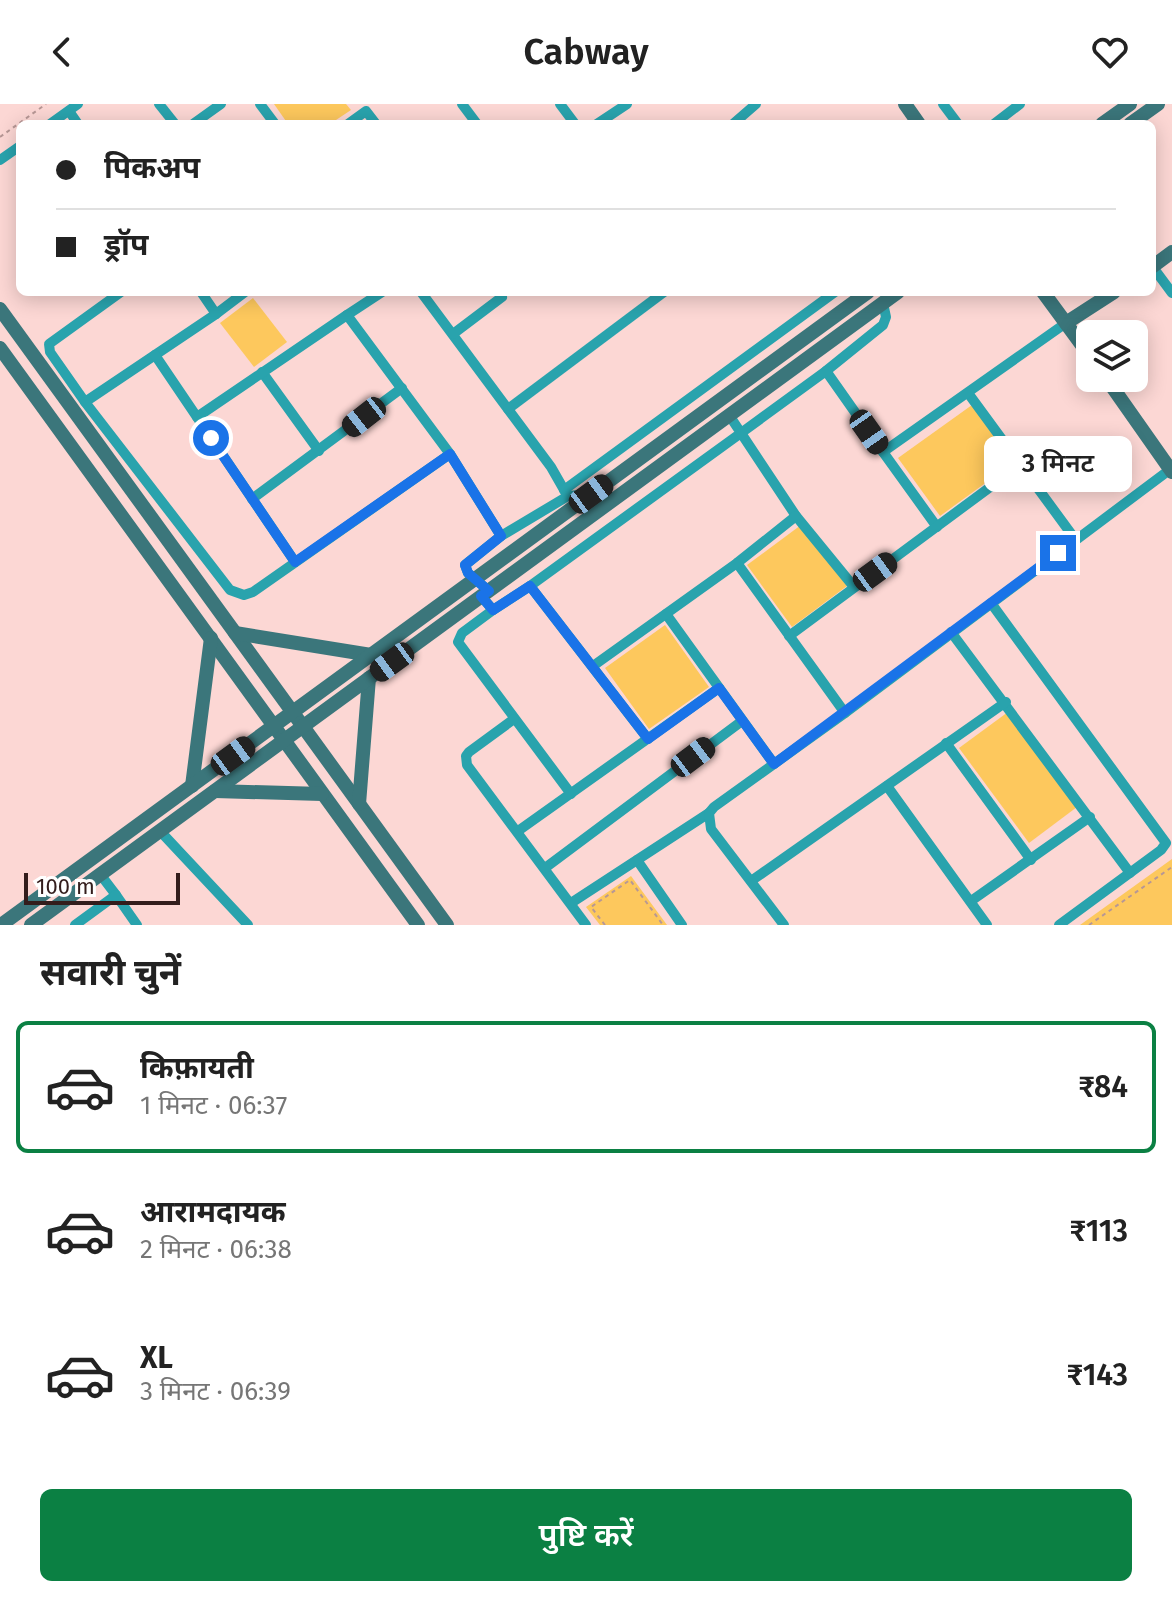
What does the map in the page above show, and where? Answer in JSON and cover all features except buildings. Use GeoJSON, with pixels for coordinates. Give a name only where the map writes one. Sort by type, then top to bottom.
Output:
{"type":"FeatureCollection","features":[{"type":"Feature","properties":{"kind":"main road"},"geometry":{"type":"LineString","coordinates":[[1108,120],[1130,104]]}},
{"type":"Feature","properties":{"kind":"main road"},"geometry":{"type":"LineString","coordinates":[[1136,120],[1158,104]]}},
{"type":"Feature","properties":{"kind":"main road"},"geometry":{"type":"LineString","coordinates":[[1,925],[862,296]]}},
{"type":"Feature","properties":{"kind":"main road"},"geometry":{"type":"LineString","coordinates":[[31,925],[893,296]]}},
{"type":"Feature","properties":{"kind":"main road"},"geometry":{"type":"LineString","coordinates":[[1046,296],[1076,337]]}},
{"type":"Feature","properties":{"kind":"main road"},"geometry":{"type":"LineString","coordinates":[[1066,323],[1108,296]]}},
{"type":"Feature","properties":{"kind":"main road"},"geometry":{"type":"LineString","coordinates":[[0,309],[447,925]]}},
{"type":"Feature","properties":{"kind":"main road"},"geometry":{"type":"LineString","coordinates":[[0,348],[418,925]]}},
{"type":"Feature","properties":{"kind":"main road"},"geometry":{"type":"LineString","coordinates":[[1116,392],[1171,470]]}},
{"type":"Feature","properties":{"kind":"main road"},"geometry":{"type":"LineString","coordinates":[[235,633],[371,655]]}},
{"type":"Feature","properties":{"kind":"main road"},"geometry":{"type":"LineString","coordinates":[[192,786],[211,638]]}},
{"type":"Feature","properties":{"kind":"main road"},"geometry":{"type":"LineString","coordinates":[[359,804],[369,678]]}},
{"type":"Feature","properties":{"kind":"main road"},"geometry":{"type":"LineString","coordinates":[[215,791],[322,794]]}},
{"type":"Feature","properties":{"kind":"street"},"geometry":{"type":"LineString","coordinates":[[159,104],[172,120]]}},
{"type":"Feature","properties":{"kind":"street"},"geometry":{"type":"LineString","coordinates":[[199,120],[221,104]]}},
{"type":"Feature","properties":{"kind":"street"},"geometry":{"type":"LineString","coordinates":[[603,120],[627,104]]}},
{"type":"Feature","properties":{"kind":"street"},"geometry":{"type":"LineString","coordinates":[[739,120],[756,104]]}},
{"type":"Feature","properties":{"kind":"street"},"geometry":{"type":"LineString","coordinates":[[999,104],[1006,114]]}},
{"type":"Feature","properties":{"kind":"street"},"geometry":{"type":"LineString","coordinates":[[999,120],[1020,104]]}},
{"type":"Feature","properties":{"kind":"street"},"geometry":{"type":"LineString","coordinates":[[56,120],[74,107]]}},
{"type":"Feature","properties":{"kind":"street"},"geometry":{"type":"LineString","coordinates":[[1156,271],[1172,293]]}},
{"type":"Feature","properties":{"kind":"street"},"geometry":{"type":"LineString","coordinates":[[115,296],[49,344],[50,352],[230,590],[244,595],[253,592],[450,454]]}},
{"type":"Feature","properties":{"kind":"street"},"geometry":{"type":"LineString","coordinates":[[204,296],[216,314]]}},
{"type":"Feature","properties":{"kind":"street"},"geometry":{"type":"LineString","coordinates":[[85,402],[240,296]]}},
{"type":"Feature","properties":{"kind":"street"},"geometry":{"type":"LineString","coordinates":[[197,417],[376,296]]}},
{"type":"Feature","properties":{"kind":"street"},"geometry":{"type":"LineString","coordinates":[[424,296],[566,493]]}},
{"type":"Feature","properties":{"kind":"street"},"geometry":{"type":"LineString","coordinates":[[453,334],[500,296]]}},
{"type":"Feature","properties":{"kind":"street"},"geometry":{"type":"LineString","coordinates":[[508,409],[659,296]]}},
{"type":"Feature","properties":{"kind":"street"},"geometry":{"type":"LineString","coordinates":[[493,610],[465,565],[830,296]]}},
{"type":"Feature","properties":{"kind":"street"},"geometry":{"type":"LineString","coordinates":[[571,794],[458,642],[462,633],[826,371],[883,325],[886,317],[883,303]]}},
{"type":"Feature","properties":{"kind":"street"},"geometry":{"type":"LineString","coordinates":[[347,315],[450,454],[501,536]]}},
{"type":"Feature","properties":{"kind":"street"},"geometry":{"type":"LineString","coordinates":[[883,452],[1066,323]]}},
{"type":"Feature","properties":{"kind":"street"},"geometry":{"type":"LineString","coordinates":[[155,355],[295,562]]}},
{"type":"Feature","properties":{"kind":"street"},"geometry":{"type":"LineString","coordinates":[[826,371],[937,527]]}},
{"type":"Feature","properties":{"kind":"street"},"geometry":{"type":"LineString","coordinates":[[262,372],[319,451]]}},
{"type":"Feature","properties":{"kind":"street"},"geometry":{"type":"LineString","coordinates":[[252,499],[402,388]]}},
{"type":"Feature","properties":{"kind":"street"},"geometry":{"type":"LineString","coordinates":[[968,393],[1075,539]]}},
{"type":"Feature","properties":{"kind":"street"},"geometry":{"type":"LineString","coordinates":[[729,415],[796,516],[854,587]]}},
{"type":"Feature","properties":{"kind":"street"},"geometry":{"type":"LineString","coordinates":[[789,636],[1020,465]]}},
{"type":"Feature","properties":{"kind":"street"},"geometry":{"type":"LineString","coordinates":[[571,903],[709,813],[1171,470]]}},
{"type":"Feature","properties":{"kind":"street"},"geometry":{"type":"LineString","coordinates":[[566,493],[591,494]]}},
{"type":"Feature","properties":{"kind":"street"},"geometry":{"type":"LineString","coordinates":[[593,666],[737,563],[796,516]]}},
{"type":"Feature","properties":{"kind":"street"},"geometry":{"type":"LineString","coordinates":[[737,563],[845,713]]}},
{"type":"Feature","properties":{"kind":"street"},"geometry":{"type":"LineString","coordinates":[[530,586],[648,739]]}},
{"type":"Feature","properties":{"kind":"street"},"geometry":{"type":"LineString","coordinates":[[991,603],[1169,843],[1059,925]]}},
{"type":"Feature","properties":{"kind":"street"},"geometry":{"type":"LineString","coordinates":[[666,614],[774,764]]}},
{"type":"Feature","properties":{"kind":"street"},"geometry":{"type":"LineString","coordinates":[[951,632],[1006,702],[1130,873]]}},
{"type":"Feature","properties":{"kind":"street"},"geometry":{"type":"LineString","coordinates":[[518,831],[719,688]]}},
{"type":"Feature","properties":{"kind":"street"},"geometry":{"type":"LineString","coordinates":[[751,881],[1006,702]]}},
{"type":"Feature","properties":{"kind":"street"},"geometry":{"type":"LineString","coordinates":[[514,719],[469,752],[465,761],[586,925]]}},
{"type":"Feature","properties":{"kind":"street"},"geometry":{"type":"LineString","coordinates":[[545,868],[742,721]]}},
{"type":"Feature","properties":{"kind":"street"},"geometry":{"type":"LineString","coordinates":[[946,743],[1031,860]]}},
{"type":"Feature","properties":{"kind":"street"},"geometry":{"type":"LineString","coordinates":[[887,786],[987,925]]}},
{"type":"Feature","properties":{"kind":"street"},"geometry":{"type":"LineString","coordinates":[[709,813],[711,829],[784,925]]}},
{"type":"Feature","properties":{"kind":"street"},"geometry":{"type":"LineString","coordinates":[[971,901],[1090,817]]}},
{"type":"Feature","properties":{"kind":"street"},"geometry":{"type":"LineString","coordinates":[[160,831],[248,925]]}},
{"type":"Feature","properties":{"kind":"street"},"geometry":{"type":"LineString","coordinates":[[637,860],[682,925]]}},
{"type":"Feature","properties":{"kind":"street"},"geometry":{"type":"LineString","coordinates":[[100,874],[137,925]]}},
{"type":"Feature","properties":{"kind":"street"},"geometry":{"type":"LineString","coordinates":[[75,925],[116,895]]}},
{"type":"Feature","properties":{"kind":"path"},"geometry":{"type":"LineString","coordinates":[[23,120],[43,105]]}},
{"type":"Feature","properties":{"kind":"path"},"geometry":{"type":"LineString","coordinates":[[1089,925],[1172,867]]}},
{"type":"Feature","properties":{"kind":"path"},"geometry":{"type":"LineString","coordinates":[[605,925],[591,907],[630,880],[663,925]]}},
{"type":"Feature","properties":{"kind":"shaded area"},"geometry":{"type":"Polygon","coordinates":[[[274,104],[346,104],[351,110],[336,120],[285,120],[274,104]]]}},
{"type":"Feature","properties":{"kind":"shaded area"},"geometry":{"type":"Polygon","coordinates":[[[253,298],[287,342],[254,367],[220,323],[253,298]]]}},
{"type":"Feature","properties":{"kind":"shaded area"},"geometry":{"type":"Polygon","coordinates":[[[972,405],[1013,463],[940,516],[898,458],[972,405]]]}},
{"type":"Feature","properties":{"kind":"shaded area"},"geometry":{"type":"Polygon","coordinates":[[[801,525],[847,586],[792,627],[747,565],[801,525]]]}},
{"type":"Feature","properties":{"kind":"shaded area"},"geometry":{"type":"Polygon","coordinates":[[[665,625],[709,687],[649,729],[605,668],[665,625]]]}},
{"type":"Feature","properties":{"kind":"shaded area"},"geometry":{"type":"Polygon","coordinates":[[[1008,712],[1077,807],[1029,843],[959,748],[1008,712]]]}},
{"type":"Feature","properties":{"kind":"shaded area"},"geometry":{"type":"Polygon","coordinates":[[[1172,859],[1172,925],[1080,925],[1172,859]]]}},
{"type":"Feature","properties":{"kind":"shaded area"},"geometry":{"type":"Polygon","coordinates":[[[631,876],[667,925],[600,925],[586,907],[631,876]]]}},
{"type":"Feature","properties":{"kind":"route"},"geometry":{"type":"LineString","coordinates":[[211,438],[295,562],[450,454],[501,536],[465,565],[468,573],[489,591],[481,596],[493,610],[530,586],[648,739],[719,688],[774,764],[1058,553]]}}]}
